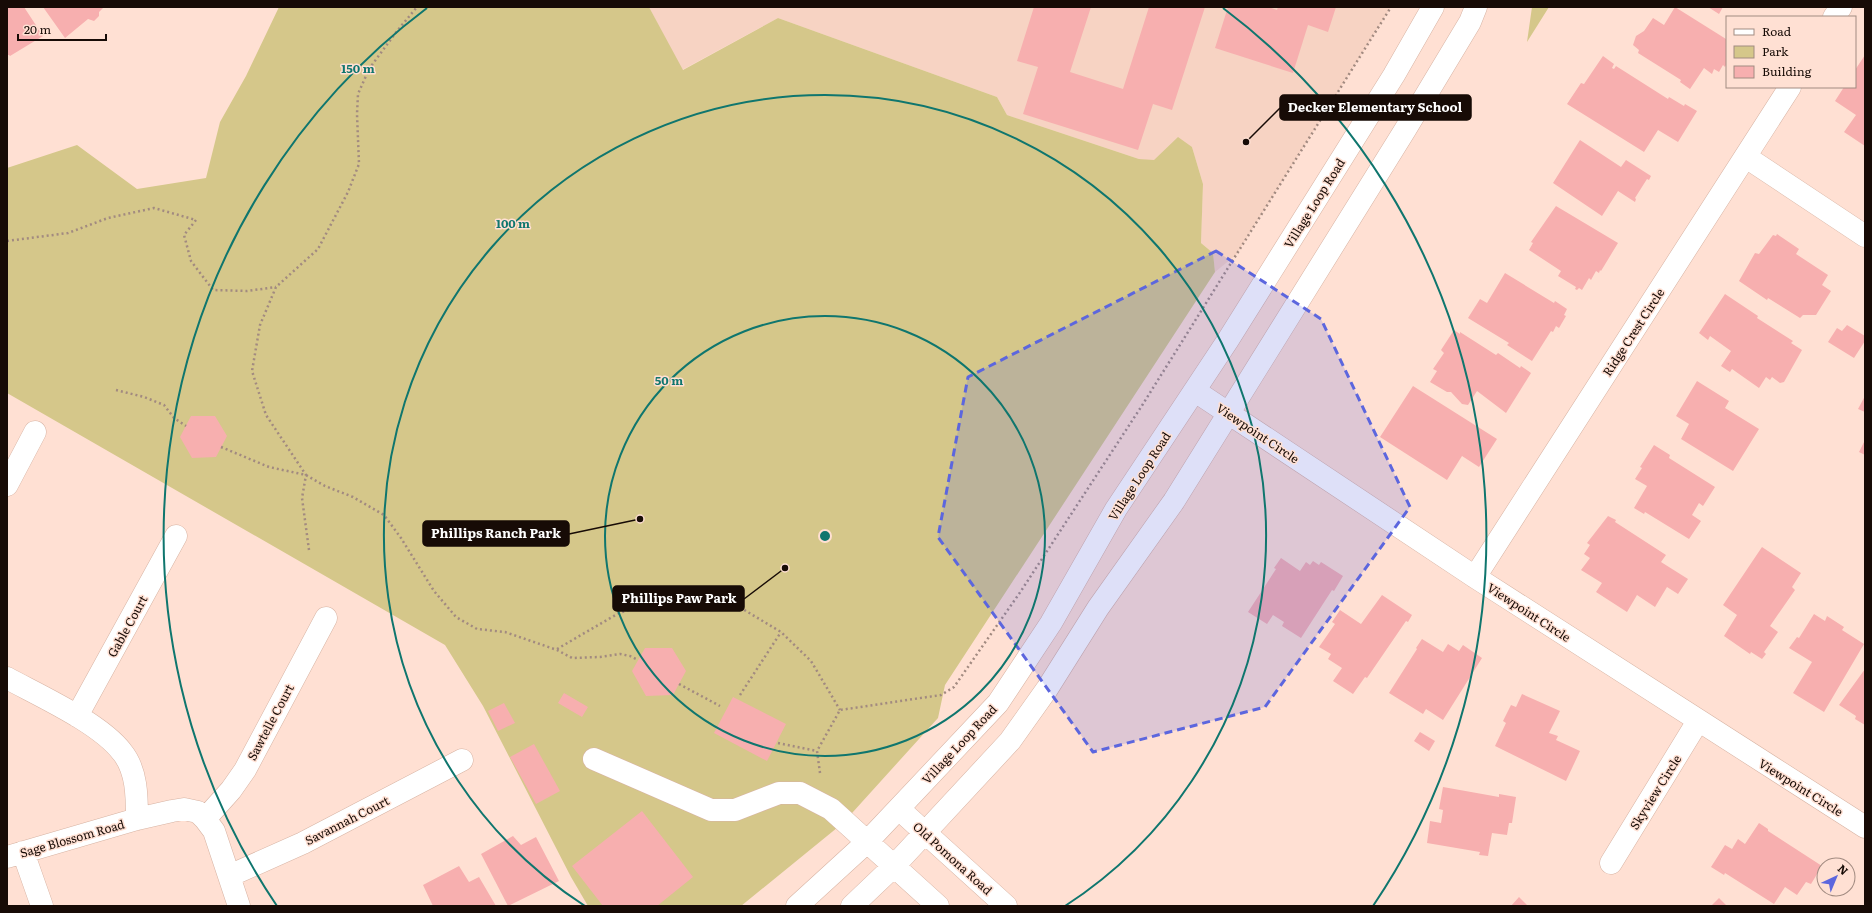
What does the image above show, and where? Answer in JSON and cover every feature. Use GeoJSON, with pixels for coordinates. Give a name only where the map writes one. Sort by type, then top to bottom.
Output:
{"type":"FeatureCollection","features":[{"type":"Feature","properties":{"kind":"street","name":"Village Loop Road"},"geometry":{"type":"LineString","coordinates":[[796,906],[867,842],[998,703],[1052,623],[1116,509],[1195,391],[1394,75],[1434,7]]}},
{"type":"Feature","properties":{"kind":"street"},"geometry":{"type":"LineString","coordinates":[[852,906],[894,866],[1010,741],[1038,702],[1098,608],[1174,501],[1404,130],[1470,22],[1476,7]]}},
{"type":"Feature","properties":{"kind":"street"},"geometry":{"type":"LineString","coordinates":[[1835,16],[1841,7]]}},
{"type":"Feature","properties":{"kind":"street","name":"Ridge Crest Circle"},"geometry":{"type":"LineString","coordinates":[[1475,577],[1789,88]]}},
{"type":"Feature","properties":{"kind":"street"},"geometry":{"type":"LineString","coordinates":[[1746,157],[1865,236]]}},
{"type":"Feature","properties":{"kind":"street","name":"Viewpoint Circle"},"geometry":{"type":"LineString","coordinates":[[1195,391],[1475,577],[1698,722],[1865,827]]}},
{"type":"Feature","properties":{"kind":"street"},"geometry":{"type":"LineString","coordinates":[[7,484],[35,432]]}},
{"type":"Feature","properties":{"kind":"street","name":"Gable Court"},"geometry":{"type":"LineString","coordinates":[[77,716],[176,536]]}},
{"type":"Feature","properties":{"kind":"street","name":"Sawtelle Court"},"geometry":{"type":"LineString","coordinates":[[205,819],[231,790],[245,770],[326,618]]}},
{"type":"Feature","properties":{"kind":"street"},"geometry":{"type":"LineString","coordinates":[[7,678],[77,716],[107,737],[123,752],[132,772],[137,792],[137,819]]}},
{"type":"Feature","properties":{"kind":"street","name":"Skyview Circle"},"geometry":{"type":"LineString","coordinates":[[1611,863],[1698,722]]}},
{"type":"Feature","properties":{"kind":"street"},"geometry":{"type":"LineString","coordinates":[[594,759],[711,810],[735,810],[779,793],[800,793],[830,809],[938,906]]}},
{"type":"Feature","properties":{"kind":"street","name":"Savannah Court"},"geometry":{"type":"LineString","coordinates":[[229,876],[303,843],[462,760]]}},
{"type":"Feature","properties":{"kind":"street","name":"Sage Blossom Road"},"geometry":{"type":"LineString","coordinates":[[15,855],[137,819],[184,809],[198,812],[205,819]]}},
{"type":"Feature","properties":{"kind":"street","name":"Old Pomona Road"},"geometry":{"type":"LineString","coordinates":[[899,809],[1006,906]]}},
{"type":"Feature","properties":{"kind":"street"},"geometry":{"type":"LineString","coordinates":[[205,819],[214,831],[239,906]]}},
{"type":"Feature","properties":{"kind":"street"},"geometry":{"type":"LineString","coordinates":[[15,855],[42,906]]}},
{"type":"Feature","properties":{"kind":"path"},"geometry":{"type":"LineString","coordinates":[[309,550],[302,498],[306,475],[266,415],[252,371],[260,325],[276,287],[318,249],[348,192],[359,164],[357,114],[358,94],[369,69],[417,7]]}},
{"type":"Feature","properties":{"kind":"path"},"geometry":{"type":"LineString","coordinates":[[840,710],[941,695],[954,687],[1021,591],[1143,404],[1390,7]]}},
{"type":"Feature","properties":{"kind":"path"},"geometry":{"type":"LineString","coordinates":[[7,241],[68,233],[108,218],[154,208],[196,220],[184,235],[191,261],[213,290],[247,291],[276,287]]}},
{"type":"Feature","properties":{"kind":"path"},"geometry":{"type":"LineString","coordinates":[[116,390],[144,397],[164,405],[174,418],[186,426]]}},
{"type":"Feature","properties":{"kind":"path"},"geometry":{"type":"LineString","coordinates":[[221,447],[268,466],[306,475],[325,486],[354,497],[384,515],[401,538],[434,591],[456,617],[477,629],[505,632],[557,650],[572,658],[600,657],[620,654],[630,656],[638,660]]}},
{"type":"Feature","properties":{"kind":"path"},"geometry":{"type":"LineString","coordinates":[[557,650],[619,613],[662,600],[690,600],[741,608],[781,632],[811,661],[840,710]]}},
{"type":"Feature","properties":{"kind":"path"},"geometry":{"type":"LineString","coordinates":[[740,695],[781,632]]}},
{"type":"Feature","properties":{"kind":"path"},"geometry":{"type":"LineString","coordinates":[[679,684],[720,706]]}},
{"type":"Feature","properties":{"kind":"path"},"geometry":{"type":"LineString","coordinates":[[821,780],[817,751],[840,710]]}},
{"type":"Feature","properties":{"kind":"path"},"geometry":{"type":"LineString","coordinates":[[778,743],[817,751]]}},
{"type":"Feature","properties":{"kind":"highlighted area"},"geometry":{"type":"Polygon","coordinates":[[[1216,251],[1321,319],[1410,507],[1265,707],[1093,752],[938,537],[968,377],[1216,251]]]}},
{"type":"Feature","properties":{"kind":"shaded area"},"geometry":{"type":"Polygon","coordinates":[[[649,7],[1391,7],[1236,255],[1215,272],[1213,253],[1201,243],[1203,184],[1192,147],[1154,161],[1139,159],[1007,115],[997,97],[778,18],[682,70],[649,7]]]}},
{"type":"Feature","properties":{"kind":"green space"},"geometry":{"type":"Polygon","coordinates":[[[279,7],[649,7],[683,70],[778,18],[997,97],[1007,115],[1139,159],[1154,160],[1178,137],[1192,147],[1203,184],[1201,243],[1213,253],[1215,272],[945,685],[938,718],[843,823],[741,906],[588,906],[571,877],[483,706],[445,645],[7,393],[7,168],[77,145],[137,189],[206,178],[220,122],[246,76],[279,7]]]}},
{"type":"Feature","properties":{"kind":"green space"},"geometry":{"type":"Polygon","coordinates":[[[1532,7],[1549,7],[1527,42],[1532,7]]]}},
{"type":"Feature","properties":{"kind":"building"},"geometry":{"type":"Polygon","coordinates":[[[7,7],[24,7],[43,36],[10,56],[7,55],[7,7]]]}},
{"type":"Feature","properties":{"kind":"building"},"geometry":{"type":"Polygon","coordinates":[[[43,7],[104,7],[94,21],[88,19],[65,38],[43,7]]]}},
{"type":"Feature","properties":{"kind":"building"},"geometry":{"type":"Polygon","coordinates":[[[1034,7],[1091,7],[1070,72],[1123,89],[1149,7],[1205,7],[1172,110],[1153,104],[1138,150],[1023,114],[1038,67],[1017,61],[1034,7]]]}},
{"type":"Feature","properties":{"kind":"building"},"geometry":{"type":"Polygon","coordinates":[[[1228,7],[1269,7],[1277,10],[1278,7],[1336,7],[1328,32],[1308,25],[1293,73],[1215,48],[1228,7]]]}},
{"type":"Feature","properties":{"kind":"building"},"geometry":{"type":"Polygon","coordinates":[[[1675,7],[1726,39],[1725,67],[1723,65],[1719,72],[1714,69],[1712,74],[1704,68],[1690,89],[1680,82],[1681,80],[1638,53],[1639,50],[1633,45],[1636,36],[1644,31],[1653,18],[1664,25],[1675,7]]]}},
{"type":"Feature","properties":{"kind":"building"},"geometry":{"type":"Polygon","coordinates":[[[1708,7],[1723,7],[1719,14],[1708,7]]]}},
{"type":"Feature","properties":{"kind":"building"},"geometry":{"type":"Polygon","coordinates":[[[1865,55],[1865,146],[1844,132],[1856,115],[1835,101],[1843,88],[1856,88],[1856,68],[1865,55]]]}},
{"type":"Feature","properties":{"kind":"building"},"geometry":{"type":"Polygon","coordinates":[[[1603,56],[1614,64],[1612,68],[1614,69],[1616,66],[1668,99],[1669,97],[1684,106],[1685,104],[1697,111],[1678,142],[1658,130],[1644,152],[1567,104],[1581,83],[1584,84],[1603,56]]]}},
{"type":"Feature","properties":{"kind":"building"},"geometry":{"type":"Polygon","coordinates":[[[1580,140],[1621,167],[1626,160],[1651,176],[1649,180],[1647,179],[1635,198],[1635,202],[1618,191],[1602,216],[1553,183],[1580,140]]]}},
{"type":"Feature","properties":{"kind":"building"},"geometry":{"type":"Polygon","coordinates":[[[1556,206],[1618,243],[1601,271],[1600,270],[1599,273],[1596,271],[1591,280],[1589,278],[1582,290],[1579,288],[1577,290],[1575,289],[1576,287],[1558,276],[1561,271],[1529,250],[1533,243],[1531,242],[1556,206]]]}},
{"type":"Feature","properties":{"kind":"building"},"geometry":{"type":"Polygon","coordinates":[[[1777,234],[1799,249],[1796,254],[1828,275],[1822,285],[1831,291],[1816,315],[1803,315],[1800,318],[1768,298],[1767,300],[1739,281],[1755,253],[1759,254],[1773,235],[1776,236],[1777,234]]]}},
{"type":"Feature","properties":{"kind":"building"},"geometry":{"type":"Polygon","coordinates":[[[1505,273],[1554,303],[1555,301],[1567,309],[1564,315],[1566,316],[1559,328],[1556,326],[1553,332],[1551,331],[1532,361],[1507,345],[1509,343],[1468,318],[1480,299],[1487,303],[1505,273]]]}},
{"type":"Feature","properties":{"kind":"building"},"geometry":{"type":"Polygon","coordinates":[[[1725,294],[1758,316],[1757,318],[1793,341],[1791,343],[1802,350],[1784,382],[1780,383],[1772,377],[1770,380],[1766,377],[1759,388],[1732,369],[1730,372],[1721,366],[1731,351],[1710,336],[1708,340],[1699,333],[1725,294]]]}},
{"type":"Feature","properties":{"kind":"building"},"geometry":{"type":"Polygon","coordinates":[[[1847,325],[1865,336],[1865,341],[1854,358],[1828,342],[1837,328],[1842,331],[1847,325]]]}},
{"type":"Feature","properties":{"kind":"building"},"geometry":{"type":"Polygon","coordinates":[[[1454,330],[1460,334],[1460,332],[1496,355],[1498,353],[1520,368],[1521,366],[1531,373],[1506,413],[1477,391],[1468,405],[1462,404],[1451,392],[1447,392],[1430,382],[1437,371],[1433,369],[1444,353],[1441,350],[1454,330]]]}},
{"type":"Feature","properties":{"kind":"building"},"geometry":{"type":"Polygon","coordinates":[[[1697,381],[1729,401],[1725,408],[1759,429],[1733,471],[1681,439],[1689,424],[1676,416],[1697,381]]]}},
{"type":"Feature","properties":{"kind":"building"},"geometry":{"type":"Polygon","coordinates":[[[1413,386],[1497,439],[1479,467],[1462,456],[1447,480],[1380,437],[1413,386]]]}},
{"type":"Feature","properties":{"kind":"building"},"geometry":{"type":"Polygon","coordinates":[[[1865,396],[1865,412],[1858,409],[1865,396]]]}},
{"type":"Feature","properties":{"kind":"building"},"geometry":{"type":"Polygon","coordinates":[[[191,416],[215,416],[227,436],[216,457],[192,458],[180,437],[191,416]]]}},
{"type":"Feature","properties":{"kind":"building"},"geometry":{"type":"Polygon","coordinates":[[[1865,440],[1865,455],[1859,452],[1865,440]]]}},
{"type":"Feature","properties":{"kind":"building"},"geometry":{"type":"Polygon","coordinates":[[[1654,445],[1670,455],[1669,458],[1715,487],[1703,506],[1699,503],[1692,515],[1701,521],[1689,539],[1645,512],[1644,514],[1634,508],[1647,486],[1635,479],[1642,468],[1640,467],[1654,445]]]}},
{"type":"Feature","properties":{"kind":"building"},"geometry":{"type":"Polygon","coordinates":[[[1608,516],[1666,555],[1661,562],[1688,579],[1678,594],[1667,587],[1655,607],[1637,595],[1627,612],[1596,592],[1602,583],[1581,570],[1590,558],[1584,554],[1590,545],[1587,543],[1608,516]]]}},
{"type":"Feature","properties":{"kind":"building"},"geometry":{"type":"Polygon","coordinates":[[[1762,547],[1801,573],[1792,587],[1795,590],[1770,626],[1778,632],[1764,652],[1766,654],[1762,659],[1751,652],[1750,654],[1724,636],[1737,615],[1723,605],[1762,547]]]}},
{"type":"Feature","properties":{"kind":"building"},"geometry":{"type":"Polygon","coordinates":[[[1281,558],[1300,571],[1306,562],[1310,565],[1313,561],[1319,565],[1321,562],[1343,576],[1334,591],[1332,590],[1301,638],[1282,626],[1284,622],[1273,615],[1267,624],[1248,612],[1276,569],[1274,568],[1281,558]]]}},
{"type":"Feature","properties":{"kind":"building"},"geometry":{"type":"Polygon","coordinates":[[[1382,595],[1412,615],[1408,622],[1406,621],[1367,678],[1365,677],[1353,694],[1333,681],[1342,668],[1328,659],[1331,654],[1319,647],[1335,624],[1332,622],[1340,610],[1361,624],[1382,595]]]}},
{"type":"Feature","properties":{"kind":"building"},"geometry":{"type":"Polygon","coordinates":[[[1814,614],[1825,621],[1827,616],[1844,627],[1842,630],[1864,644],[1824,712],[1793,693],[1812,662],[1789,648],[1797,637],[1799,638],[1814,614]]]}},
{"type":"Feature","properties":{"kind":"building"},"geometry":{"type":"Polygon","coordinates":[[[1422,639],[1443,652],[1448,644],[1459,651],[1463,645],[1482,658],[1443,720],[1426,709],[1423,714],[1389,693],[1422,639]]]}},
{"type":"Feature","properties":{"kind":"building"},"geometry":{"type":"Polygon","coordinates":[[[645,648],[672,648],[686,671],[673,695],[646,696],[632,671],[645,648]]]}},
{"type":"Feature","properties":{"kind":"building"},"geometry":{"type":"Polygon","coordinates":[[[1865,669],[1865,725],[1855,719],[1856,716],[1839,705],[1865,669]]]}},
{"type":"Feature","properties":{"kind":"building"},"geometry":{"type":"Polygon","coordinates":[[[564,693],[588,707],[582,717],[558,703],[564,693]]]}},
{"type":"Feature","properties":{"kind":"building"},"geometry":{"type":"Polygon","coordinates":[[[1522,694],[1560,711],[1549,733],[1558,736],[1556,740],[1580,751],[1566,781],[1495,746],[1506,723],[1503,721],[1511,705],[1516,707],[1522,694]]]}},
{"type":"Feature","properties":{"kind":"building"},"geometry":{"type":"Polygon","coordinates":[[[733,697],[786,724],[767,761],[714,733],[733,697]]]}},
{"type":"Feature","properties":{"kind":"building"},"geometry":{"type":"Polygon","coordinates":[[[504,703],[515,723],[498,731],[488,711],[504,703]]]}},
{"type":"Feature","properties":{"kind":"building"},"geometry":{"type":"Polygon","coordinates":[[[1420,732],[1435,741],[1429,751],[1414,741],[1420,732]]]}},
{"type":"Feature","properties":{"kind":"building"},"geometry":{"type":"Polygon","coordinates":[[[534,744],[560,791],[536,804],[510,757],[534,744]]]}},
{"type":"Feature","properties":{"kind":"building"},"geometry":{"type":"Polygon","coordinates":[[[1443,787],[1499,797],[1499,794],[1516,797],[1512,823],[1509,823],[1507,835],[1492,833],[1488,856],[1479,855],[1480,852],[1427,843],[1430,821],[1441,823],[1443,810],[1439,809],[1443,787]]]}},
{"type":"Feature","properties":{"kind":"building"},"geometry":{"type":"Polygon","coordinates":[[[642,811],[693,877],[657,906],[603,906],[572,866],[642,811]]]}},
{"type":"Feature","properties":{"kind":"building"},"geometry":{"type":"Polygon","coordinates":[[[1759,823],[1768,829],[1768,831],[1816,862],[1816,876],[1811,884],[1806,882],[1797,895],[1785,887],[1774,904],[1725,873],[1724,875],[1711,867],[1725,845],[1732,849],[1738,839],[1745,844],[1759,823]]]}},
{"type":"Feature","properties":{"kind":"building"},"geometry":{"type":"Polygon","coordinates":[[[513,836],[521,845],[536,837],[559,881],[508,906],[481,854],[513,836]]]}},
{"type":"Feature","properties":{"kind":"building"},"geometry":{"type":"Polygon","coordinates":[[[459,866],[469,882],[479,877],[496,906],[433,906],[423,885],[459,866]]]}},
{"type":"Feature","properties":{"kind":"building"},"geometry":{"type":"Polygon","coordinates":[[[1519,897],[1528,906],[1511,906],[1519,897]]]}},
{"type":"Feature","properties":{"kind":"building"},"geometry":{"type":"Polygon","coordinates":[[[1719,898],[1726,905],[1711,906],[1719,898]]]}},
{"type":"Feature","properties":{"kind":"place","name":"Decker Elementary School"},"geometry":{"type":"Point","coordinates":[1246,142]}},
{"type":"Feature","properties":{"kind":"place","name":"Phillips Ranch Park"},"geometry":{"type":"Point","coordinates":[640,519]}},
{"type":"Feature","properties":{"kind":"place","name":"Phillips Paw Park"},"geometry":{"type":"Point","coordinates":[785,568]}}]}
